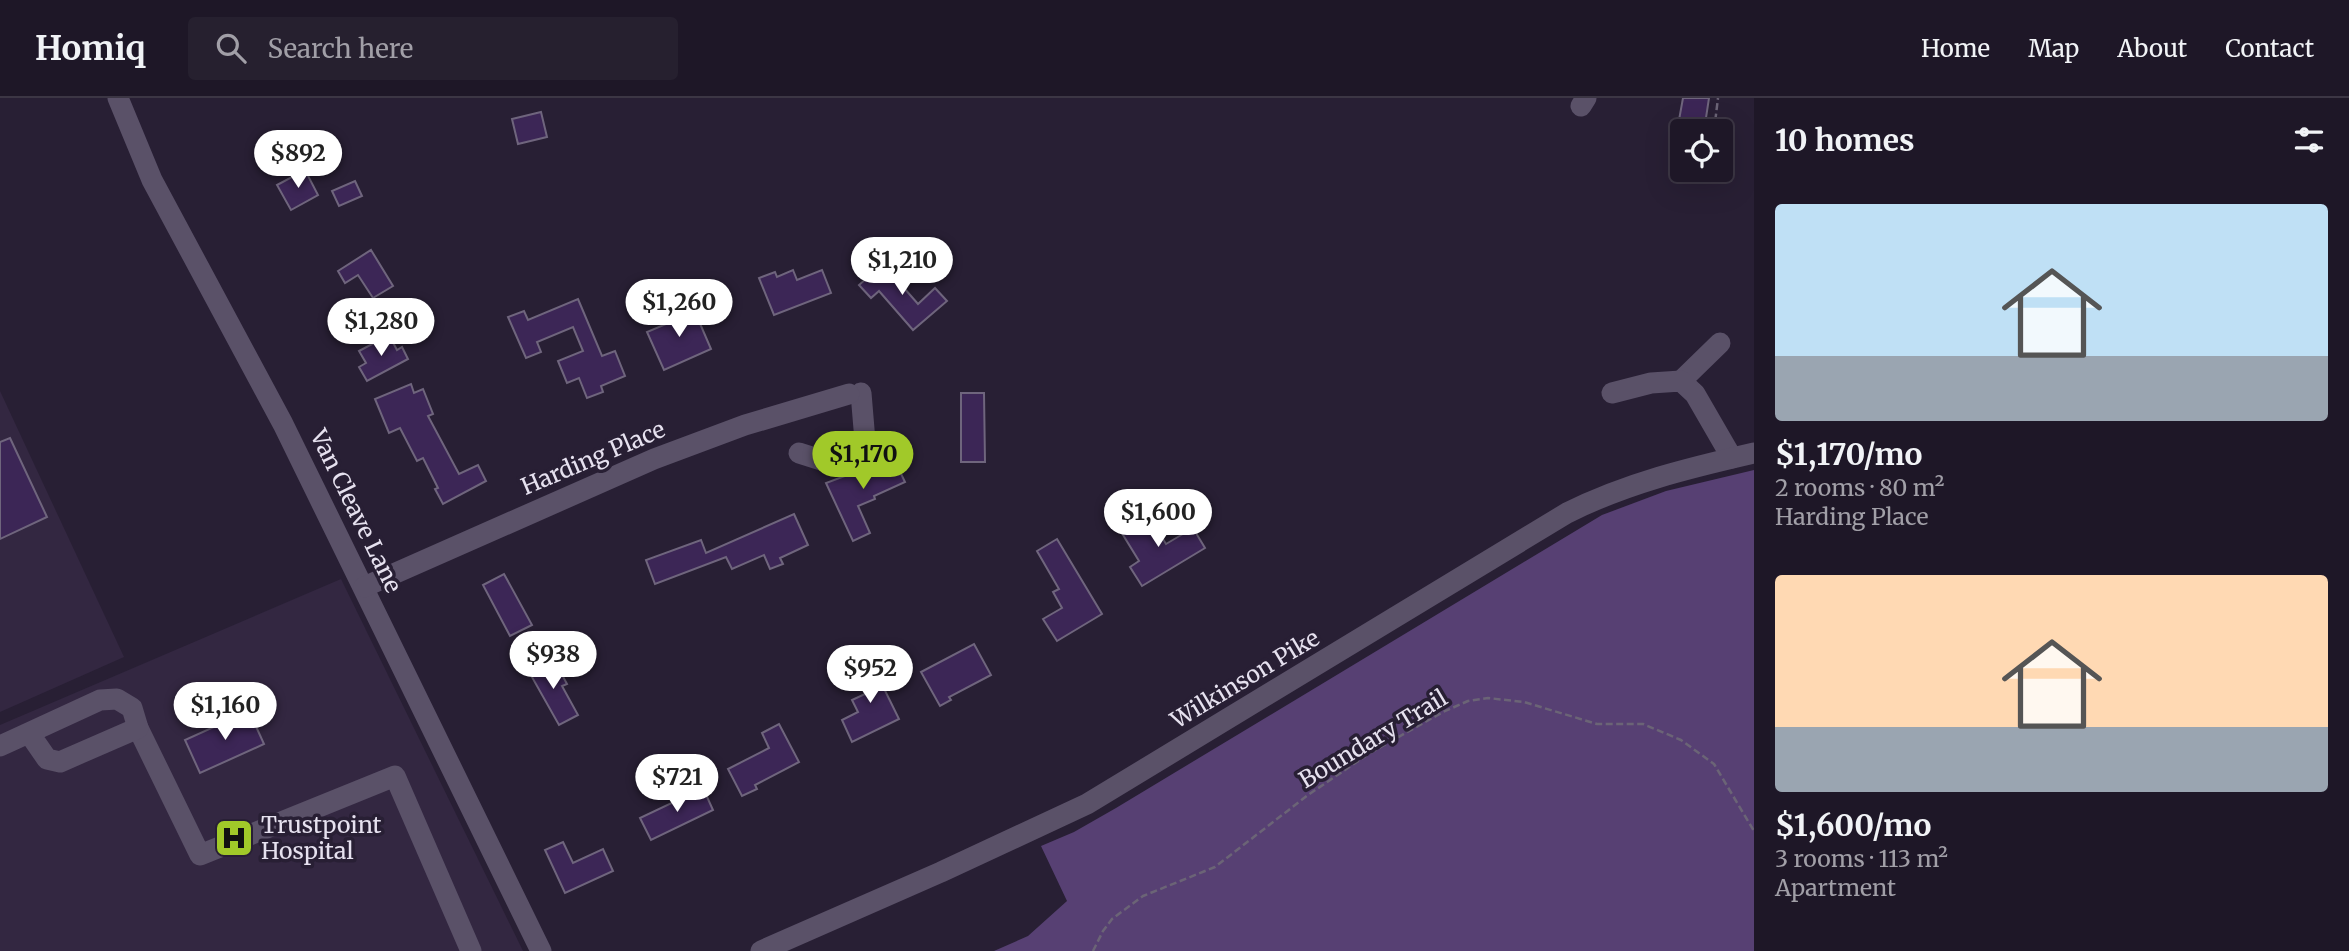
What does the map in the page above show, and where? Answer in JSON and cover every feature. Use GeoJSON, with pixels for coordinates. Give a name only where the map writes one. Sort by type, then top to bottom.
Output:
{"type":"FeatureCollection","features":[{"type":"Feature","properties":{"kind":"street","name":"Van Cleave Lane"},"geometry":{"type":"LineString","coordinates":[[118,98],[152,180],[284,424],[541,951]]}},
{"type":"Feature","properties":{"kind":"street"},"geometry":{"type":"LineString","coordinates":[[1612,393],[1651,383],[1681,381],[1720,343]]}},
{"type":"Feature","properties":{"kind":"street"},"geometry":{"type":"LineString","coordinates":[[1681,381],[1695,394],[1732,458]]}},
{"type":"Feature","properties":{"kind":"street","name":"Harding Place"},"geometry":{"type":"LineString","coordinates":[[363,587],[654,459],[745,425],[855,394],[864,441],[853,459],[837,465],[799,453]]}},
{"type":"Feature","properties":{"kind":"street","name":"Wilkinson Pike"},"geometry":{"type":"LineString","coordinates":[[761,951],[1087,804],[1588,503],[1658,476],[1754,453]]}},
{"type":"Feature","properties":{"kind":"street"},"geometry":{"type":"LineString","coordinates":[[0,746],[100,699],[117,699],[132,708],[138,728],[200,855],[395,776],[471,951]]}},
{"type":"Feature","properties":{"kind":"street"},"geometry":{"type":"LineString","coordinates":[[29,733],[47,759],[60,762],[138,728]]}},
{"type":"Feature","properties":{"kind":"path"},"geometry":{"type":"LineString","coordinates":[[1715,119],[1718,98]]}},
{"type":"Feature","properties":{"kind":"path","name":"Boundary Trail"},"geometry":{"type":"LineString","coordinates":[[1093,951],[1112,919],[1143,896],[1215,867],[1308,795],[1370,753],[1468,701],[1488,698],[1524,702],[1597,724],[1643,724],[1681,740],[1714,764],[1754,831]]}},
{"type":"Feature","properties":{"kind":"shaded area"},"geometry":{"type":"Polygon","coordinates":[[[0,391],[124,657],[0,712],[0,391]]]}},
{"type":"Feature","properties":{"kind":"shaded area"},"geometry":{"type":"Polygon","coordinates":[[[1754,470],[1754,951],[994,951],[1028,936],[1067,901],[1041,846],[1074,832],[1116,808],[1602,515],[1666,491],[1754,470]]]}},
{"type":"Feature","properties":{"kind":"shaded area"},"geometry":{"type":"Polygon","coordinates":[[[1166,517],[1184,519],[1182,527],[1166,535],[1160,528],[1166,517]]]}},
{"type":"Feature","properties":{"kind":"shaded area","name":"Trustpoint Hospital"},"geometry":{"type":"Polygon","coordinates":[[[341,579],[523,951],[0,951],[0,725],[341,579]]]}},
{"type":"Feature","properties":{"kind":"building"},"geometry":{"type":"Polygon","coordinates":[[[1683,98],[1709,98],[1706,119],[1679,119],[1683,98]]]}},
{"type":"Feature","properties":{"kind":"building"},"geometry":{"type":"Polygon","coordinates":[[[541,112],[547,137],[518,144],[512,119],[541,112]]]}},
{"type":"Feature","properties":{"kind":"building"},"geometry":{"type":"Polygon","coordinates":[[[305,170],[318,195],[291,210],[277,185],[305,170]]]}},
{"type":"Feature","properties":{"kind":"building"},"geometry":{"type":"Polygon","coordinates":[[[355,181],[362,196],[339,206],[332,191],[355,181]]]}},
{"type":"Feature","properties":{"kind":"building"},"geometry":{"type":"Polygon","coordinates":[[[371,250],[393,286],[373,298],[358,275],[345,283],[338,271],[371,250]]]}},
{"type":"Feature","properties":{"kind":"building"},"geometry":{"type":"Polygon","coordinates":[[[883,264],[918,304],[935,288],[947,301],[913,330],[879,291],[871,298],[859,285],[883,264]]]}},
{"type":"Feature","properties":{"kind":"building"},"geometry":{"type":"Polygon","coordinates":[[[793,270],[797,280],[822,270],[831,293],[774,315],[759,278],[775,272],[777,277],[793,270]]]}},
{"type":"Feature","properties":{"kind":"building"},"geometry":{"type":"Polygon","coordinates":[[[578,299],[602,356],[615,351],[625,376],[601,386],[603,392],[587,398],[579,378],[567,383],[558,361],[583,351],[573,327],[537,342],[541,352],[526,358],[508,317],[524,311],[528,320],[578,299]]]}},
{"type":"Feature","properties":{"kind":"building"},"geometry":{"type":"Polygon","coordinates":[[[692,305],[711,349],[664,370],[647,332],[678,319],[675,313],[692,305]]]}},
{"type":"Feature","properties":{"kind":"building"},"geometry":{"type":"Polygon","coordinates":[[[389,335],[397,350],[402,347],[408,359],[367,381],[359,367],[366,363],[359,351],[389,335]]]}},
{"type":"Feature","properties":{"kind":"building"},"geometry":{"type":"Polygon","coordinates":[[[411,384],[414,393],[423,389],[433,414],[428,416],[459,474],[478,465],[486,481],[443,504],[423,458],[417,461],[400,428],[389,433],[375,399],[411,384]]]}},
{"type":"Feature","properties":{"kind":"building"},"geometry":{"type":"Polygon","coordinates":[[[961,393],[984,393],[985,462],[961,462],[961,393]]]}},
{"type":"Feature","properties":{"kind":"building"},"geometry":{"type":"Polygon","coordinates":[[[10,438],[47,517],[0,539],[0,442],[10,438]]]}},
{"type":"Feature","properties":{"kind":"building"},"geometry":{"type":"Polygon","coordinates":[[[891,453],[905,482],[858,506],[870,533],[853,541],[826,483],[858,471],[891,453]]]}},
{"type":"Feature","properties":{"kind":"building"},"geometry":{"type":"Polygon","coordinates":[[[1147,513],[1166,544],[1193,528],[1205,548],[1142,586],[1130,567],[1139,561],[1120,530],[1147,513]]]}},
{"type":"Feature","properties":{"kind":"building"},"geometry":{"type":"Polygon","coordinates":[[[794,514],[808,545],[780,558],[783,564],[770,569],[764,555],[732,569],[726,557],[655,584],[646,560],[701,540],[706,553],[794,514]]]}},
{"type":"Feature","properties":{"kind":"building"},"geometry":{"type":"Polygon","coordinates":[[[1057,539],[1102,614],[1057,641],[1043,619],[1062,608],[1053,592],[1059,589],[1037,551],[1057,539]]]}},
{"type":"Feature","properties":{"kind":"building"},"geometry":{"type":"Polygon","coordinates":[[[504,574],[532,625],[510,636],[483,585],[504,574]]]}},
{"type":"Feature","properties":{"kind":"building"},"geometry":{"type":"Polygon","coordinates":[[[974,644],[991,675],[949,697],[951,700],[940,706],[921,672],[974,644]]]}},
{"type":"Feature","properties":{"kind":"building"},"geometry":{"type":"Polygon","coordinates":[[[549,659],[556,673],[560,671],[567,684],[562,686],[578,715],[559,725],[528,670],[549,659]]]}},
{"type":"Feature","properties":{"kind":"building"},"geometry":{"type":"Polygon","coordinates":[[[870,660],[899,719],[852,742],[842,720],[858,712],[852,700],[865,694],[852,668],[870,660]]]}},
{"type":"Feature","properties":{"kind":"building"},"geometry":{"type":"Polygon","coordinates":[[[249,711],[264,744],[200,773],[185,740],[249,711]]]}},
{"type":"Feature","properties":{"kind":"building"},"geometry":{"type":"Polygon","coordinates":[[[779,724],[799,762],[755,785],[757,789],[742,796],[728,769],[769,748],[762,733],[779,724]]]}},
{"type":"Feature","properties":{"kind":"building"},"geometry":{"type":"Polygon","coordinates":[[[703,788],[713,810],[651,840],[640,818],[703,788]]]}},
{"type":"Feature","properties":{"kind":"building"},"geometry":{"type":"Polygon","coordinates":[[[563,842],[573,863],[603,849],[613,871],[565,893],[545,850],[563,842]]]}},
{"type":"Feature","properties":{"kind":"place","name":"Trustpoint Hospital"},"geometry":{"type":"Point","coordinates":[234,838]}}]}
